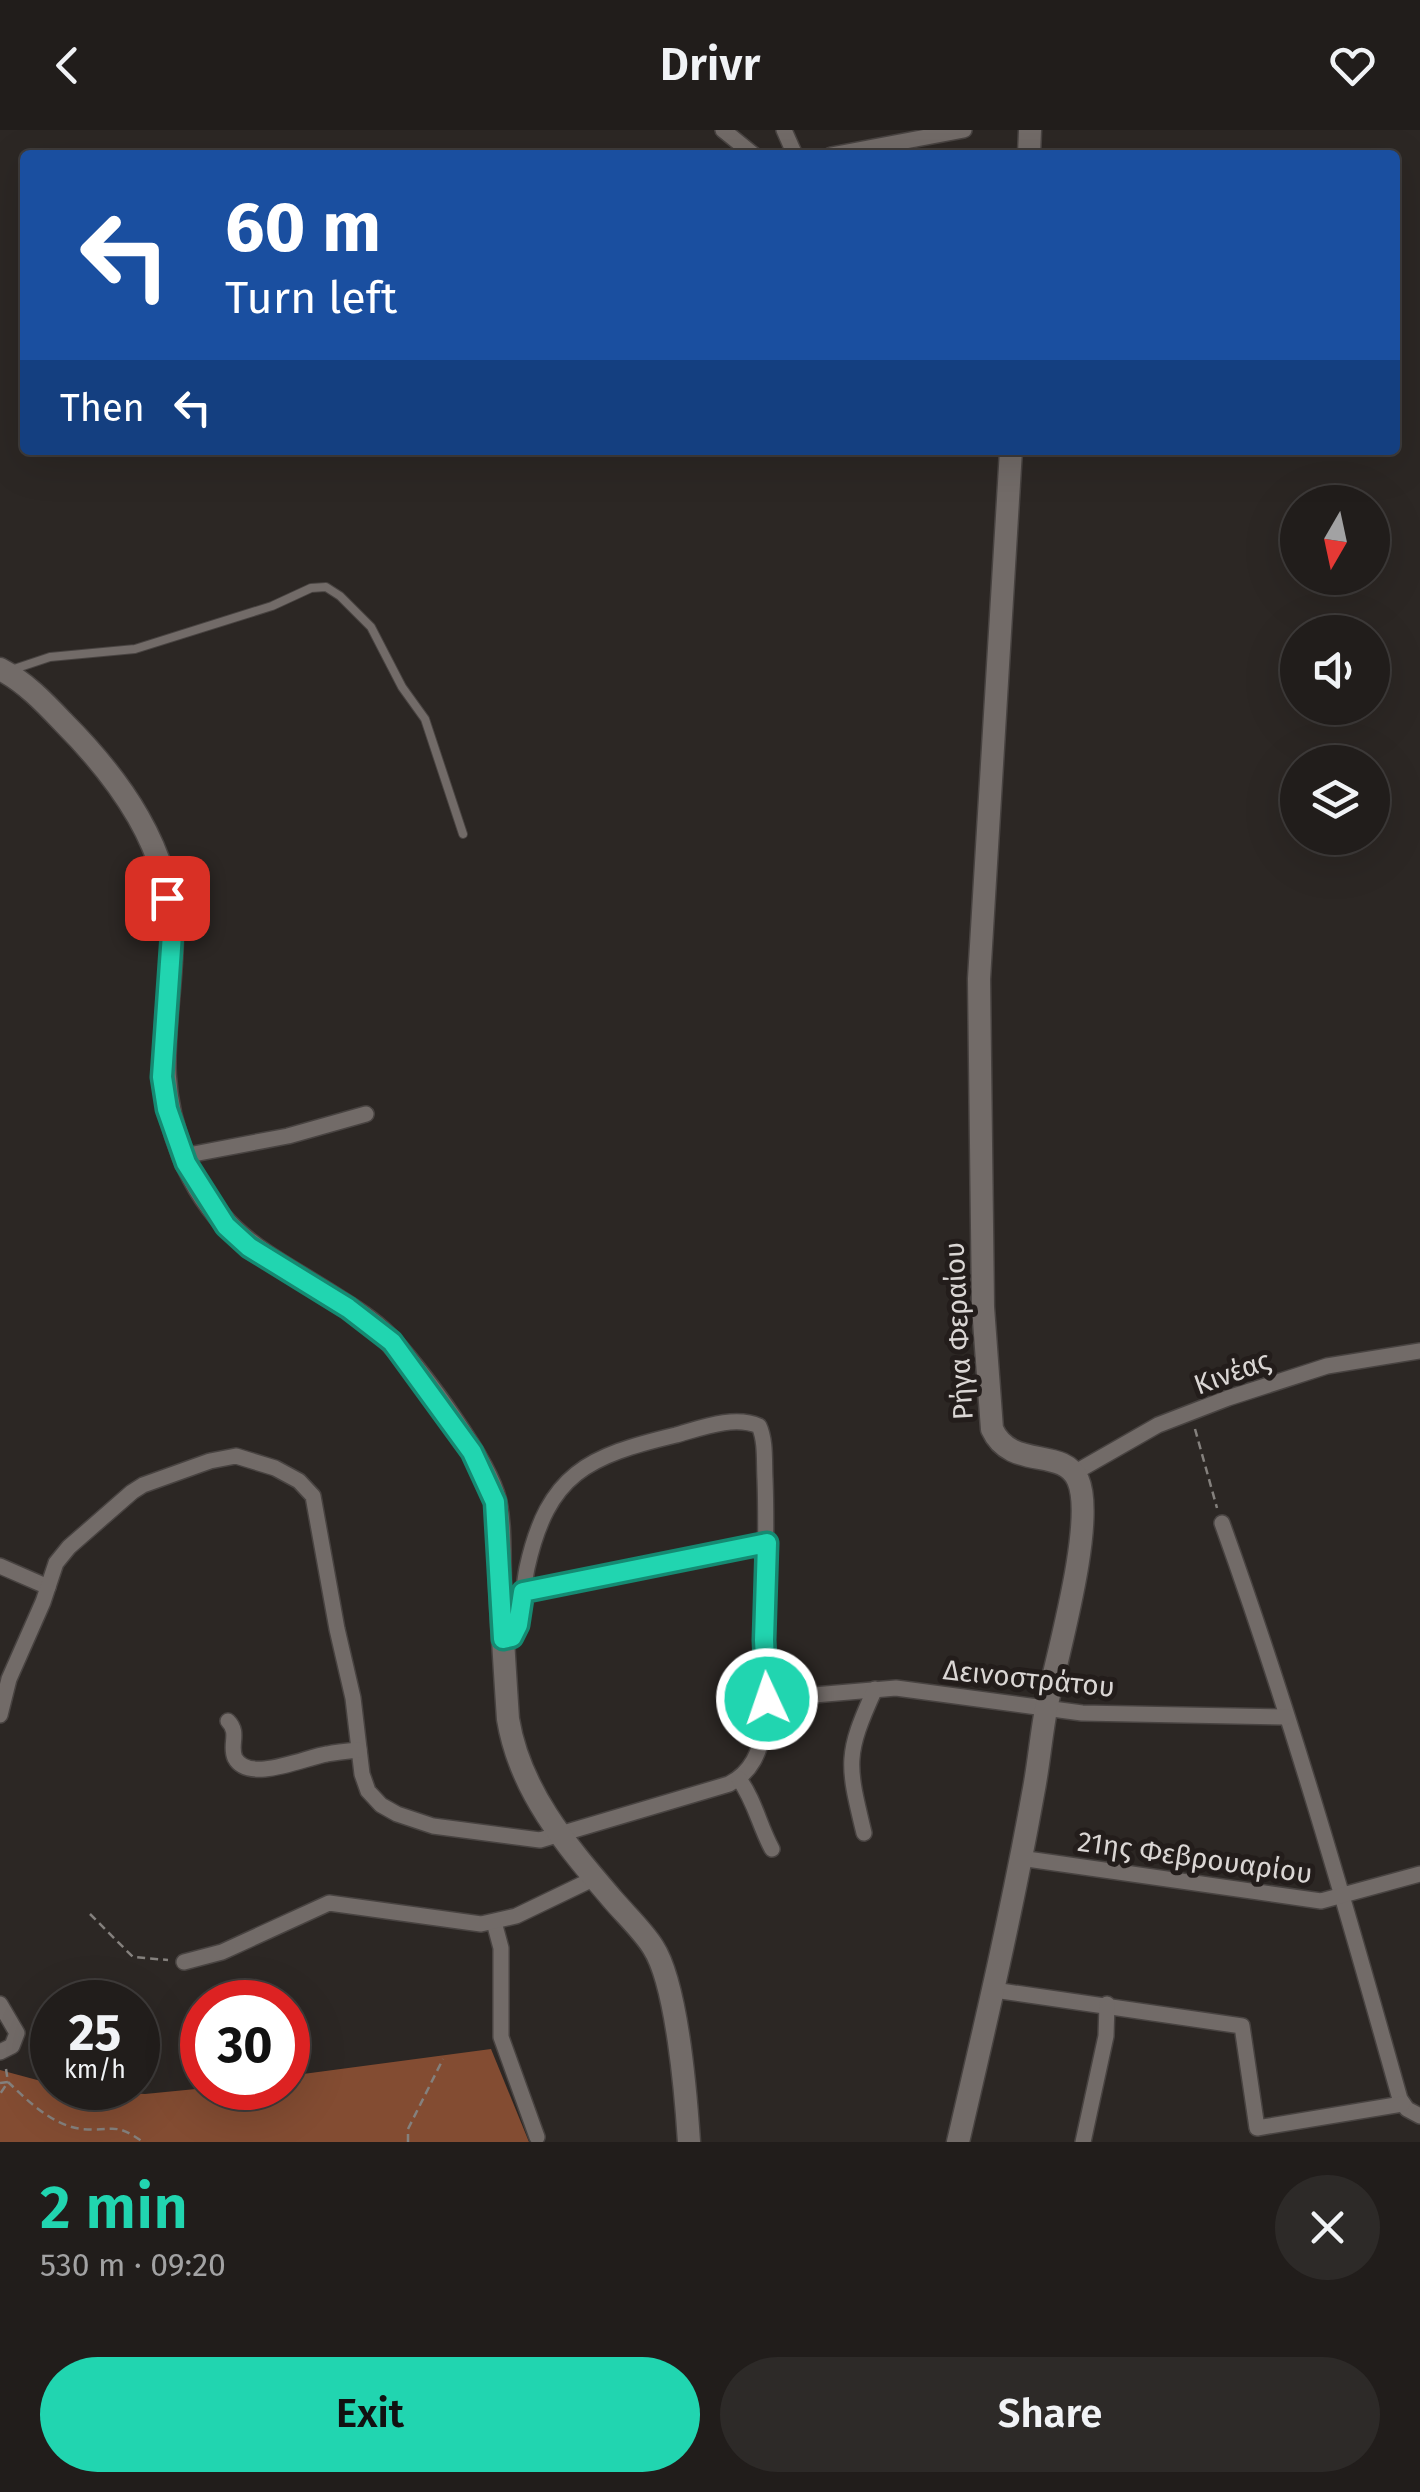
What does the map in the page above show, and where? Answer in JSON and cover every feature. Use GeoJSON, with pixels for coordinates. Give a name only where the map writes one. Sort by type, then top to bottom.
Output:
{"type":"FeatureCollection","features":[{"type":"Feature","properties":{"kind":"street"},"geometry":{"type":"LineString","coordinates":[[723,130],[748,150]]}},
{"type":"Feature","properties":{"kind":"street"},"geometry":{"type":"LineString","coordinates":[[858,150],[964,130]]}},
{"type":"Feature","properties":{"kind":"street","name":"Ρήγα Φεραίου"},"geometry":{"type":"LineString","coordinates":[[1012,455],[979,979],[984,1324],[992,1429],[998,1442],[1009,1451],[1062,1464],[1074,1473]]}},
{"type":"Feature","properties":{"kind":"street"},"geometry":{"type":"LineString","coordinates":[[4,671],[35,694],[90,750],[142,823],[156,852],[172,934],[163,1086],[170,1121],[202,1191],[238,1238],[348,1308],[392,1342],[472,1452],[495,1502],[513,1746],[529,1786],[560,1836],[658,1956],[676,2028],[689,2142]]}},
{"type":"Feature","properties":{"kind":"street"},"geometry":{"type":"LineString","coordinates":[[183,1156],[288,1136],[366,1114]]}},
{"type":"Feature","properties":{"kind":"street","name":"Κινέας"},"geometry":{"type":"LineString","coordinates":[[1074,1473],[1123,1442],[1191,1413],[1327,1366],[1420,1351]]}},
{"type":"Feature","properties":{"kind":"street"},"geometry":{"type":"LineString","coordinates":[[0,1716],[8,1679],[61,1555],[143,1485],[226,1457],[247,1457],[299,1481],[315,1502],[333,1611],[353,1698],[362,1774],[368,1791],[381,1805],[433,1826],[540,1840],[741,1778],[755,1760],[767,1699],[767,1543],[763,1439],[758,1426],[747,1422],[724,1424],[643,1442],[604,1456],[570,1476],[555,1495],[541,1524],[517,1629],[512,1637],[503,1639]]}},
{"type":"Feature","properties":{"kind":"street"},"geometry":{"type":"LineString","coordinates":[[958,2142],[994,1990],[1080,1533],[1081,1494],[1074,1473]]}},
{"type":"Feature","properties":{"kind":"street"},"geometry":{"type":"LineString","coordinates":[[1222,1523],[1343,1896],[1402,2104],[1420,2116]]}},
{"type":"Feature","properties":{"kind":"street"},"geometry":{"type":"LineString","coordinates":[[523,1592],[767,1543]]}},
{"type":"Feature","properties":{"kind":"street"},"geometry":{"type":"LineString","coordinates":[[0,1566],[48,1587]]}},
{"type":"Feature","properties":{"kind":"street"},"geometry":{"type":"LineString","coordinates":[[864,1833],[850,1766],[855,1734],[875,1689]]}},
{"type":"Feature","properties":{"kind":"street","name":"Δεινοστράτου"},"geometry":{"type":"LineString","coordinates":[[767,1699],[910,1689],[1082,1712],[1286,1717]]}},
{"type":"Feature","properties":{"kind":"street"},"geometry":{"type":"LineString","coordinates":[[228,1721],[235,1730],[235,1757],[242,1765],[254,1769],[359,1750]]}},
{"type":"Feature","properties":{"kind":"street"},"geometry":{"type":"LineString","coordinates":[[741,1778],[772,1849]]}},
{"type":"Feature","properties":{"kind":"street","name":"21ης Φεβρουαρίου"},"geometry":{"type":"LineString","coordinates":[[1020,1858],[1321,1900],[1420,1874]]}},
{"type":"Feature","properties":{"kind":"street"},"geometry":{"type":"LineString","coordinates":[[184,1962],[222,1952],[329,1903],[452,1922],[494,1922],[548,1902],[595,1878]]}},
{"type":"Feature","properties":{"kind":"street"},"geometry":{"type":"LineString","coordinates":[[494,1922],[501,1948],[502,2037],[536,2138]]}},
{"type":"Feature","properties":{"kind":"street"},"geometry":{"type":"LineString","coordinates":[[994,1990],[1242,2026],[1256,2135],[1402,2104]]}},
{"type":"Feature","properties":{"kind":"street"},"geometry":{"type":"LineString","coordinates":[[0,2004],[17,2034],[12,2046],[2,2052]]}},
{"type":"Feature","properties":{"kind":"street"},"geometry":{"type":"LineString","coordinates":[[1083,2142],[1106,2036],[1107,2004]]}},
{"type":"Feature","properties":{"kind":"lane"},"geometry":{"type":"LineString","coordinates":[[4,671],[50,658],[136,649],[272,606],[311,588],[326,587],[371,627],[398,679],[425,719],[463,834]]}},
{"type":"Feature","properties":{"kind":"path"},"geometry":{"type":"LineString","coordinates":[[1191,1413],[1222,1523]]}},
{"type":"Feature","properties":{"kind":"path"},"geometry":{"type":"LineString","coordinates":[[90,1914],[134,1956],[184,1962]]}},
{"type":"Feature","properties":{"kind":"path"},"geometry":{"type":"LineString","coordinates":[[2,2052],[8,2082],[37,2109],[78,2129],[123,2128],[143,2142]]}},
{"type":"Feature","properties":{"kind":"path"},"geometry":{"type":"LineString","coordinates":[[408,2142],[408,2128],[442,2059]]}},
{"type":"Feature","properties":{"kind":"path"},"geometry":{"type":"LineString","coordinates":[[0,2083],[8,2082]]}},
{"type":"Feature","properties":{"kind":"path"},"geometry":{"type":"LineString","coordinates":[[0,2094],[8,2082]]}},
{"type":"Feature","properties":{"kind":"shaded area"},"geometry":{"type":"Polygon","coordinates":[[[491,2049],[529,2142],[0,2142],[0,2070],[30,2078],[30,2110],[160,2110],[160,2093],[180,2091],[180,2110],[310,2110],[310,2073],[491,2049]]]}},
{"type":"Feature","properties":{"kind":"route"},"geometry":{"type":"LineString","coordinates":[[167,898],[172,934],[162,1077],[167,1109],[186,1163],[226,1226],[249,1247],[331,1296],[392,1342],[472,1452],[495,1502],[503,1639],[512,1637],[517,1629],[523,1592],[767,1543],[767,1699]]}}]}
